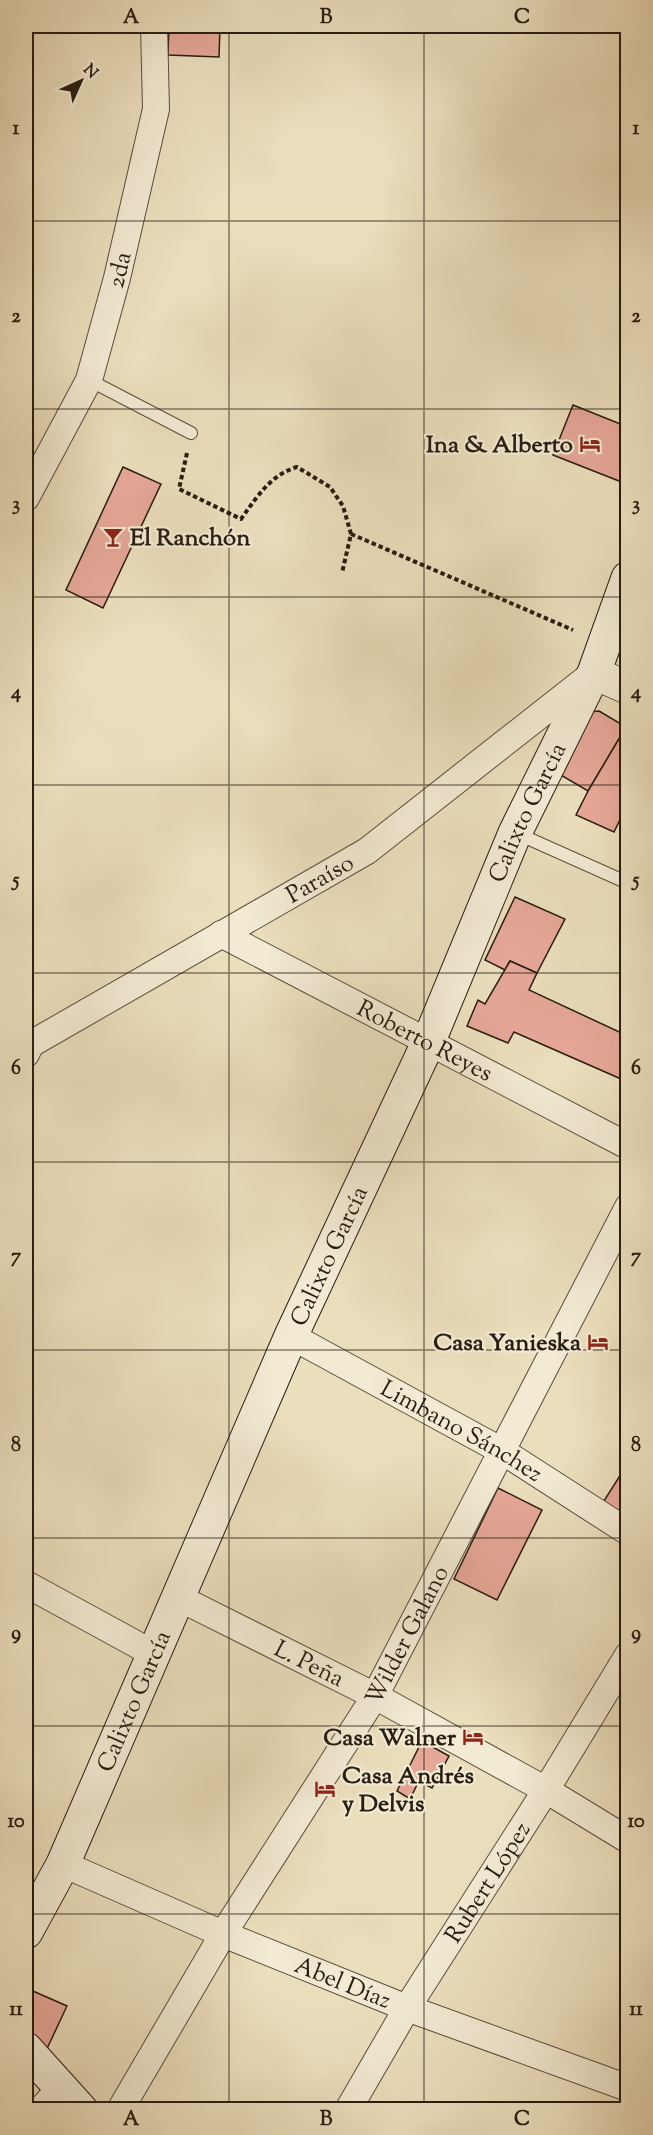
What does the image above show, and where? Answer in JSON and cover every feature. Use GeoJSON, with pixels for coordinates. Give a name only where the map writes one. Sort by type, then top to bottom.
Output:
{"type":"FeatureCollection","features":[{"type":"Feature","properties":{"kind":"main road","name":"Calixto García"},"geometry":{"type":"LineString","coordinates":[[26,1932],[63,1864],[291,1336],[428,1043],[515,833],[599,659],[627,578]]}},
{"type":"Feature","properties":{"kind":"main road"},"geometry":{"type":"LineString","coordinates":[[26,2049],[61,2102]]}},
{"type":"Feature","properties":{"kind":"street","name":"2da"},"geometry":{"type":"LineString","coordinates":[[26,498],[89,380],[117,278],[156,110],[154,26]]}},
{"type":"Feature","properties":{"kind":"street"},"geometry":{"type":"LineString","coordinates":[[599,659],[627,688]]}},
{"type":"Feature","properties":{"kind":"street","name":"Paraíso"},"geometry":{"type":"LineString","coordinates":[[26,1054],[31,1044],[367,851],[599,659]]}},
{"type":"Feature","properties":{"kind":"street","name":"Roberto Reyes"},"geometry":{"type":"LineString","coordinates":[[221,934],[627,1146]]}},
{"type":"Feature","properties":{"kind":"street","name":"Wilder Galano"},"geometry":{"type":"LineString","coordinates":[[120,2109],[223,1934],[375,1696],[627,1207]]}},
{"type":"Feature","properties":{"kind":"street","name":"Limbano Sánchez"},"geometry":{"type":"LineString","coordinates":[[291,1336],[502,1451],[627,1532]]}},
{"type":"Feature","properties":{"kind":"street"},"geometry":{"type":"LineString","coordinates":[[26,1584],[154,1654]]}},
{"type":"Feature","properties":{"kind":"street","name":"L. Peña"},"geometry":{"type":"LineString","coordinates":[[177,1597],[375,1696],[546,1790],[627,1840]]}},
{"type":"Feature","properties":{"kind":"street","name":"Rubert López"},"geometry":{"type":"LineString","coordinates":[[348,2109],[407,2008],[546,1790],[627,1655]]}},
{"type":"Feature","properties":{"kind":"street","name":"Abel Díaz"},"geometry":{"type":"LineString","coordinates":[[63,1864],[223,1934],[407,2008],[627,2088]]}},
{"type":"Feature","properties":{"kind":"lane"},"geometry":{"type":"LineString","coordinates":[[89,380],[191,433]]}},
{"type":"Feature","properties":{"kind":"lane"},"geometry":{"type":"LineString","coordinates":[[515,833],[627,883]]}},
{"type":"Feature","properties":{"kind":"path"},"geometry":{"type":"LineString","coordinates":[[191,433],[179,489],[242,519],[266,485],[285,471],[297,467],[330,487],[343,506],[351,534],[342,573]]}},
{"type":"Feature","properties":{"kind":"path"},"geometry":{"type":"LineString","coordinates":[[351,534],[599,659]]}},
{"type":"Feature","properties":{"kind":"building"},"geometry":{"type":"Polygon","coordinates":[[[169,26],[220,26],[219,57],[168,55],[169,26]]]}},
{"type":"Feature","properties":{"kind":"building"},"geometry":{"type":"Polygon","coordinates":[[[573,405],[628,427],[628,461],[619,481],[553,455],[573,405]]]}},
{"type":"Feature","properties":{"kind":"building","name":"El Ranchón"},"geometry":{"type":"Polygon","coordinates":[[[123,467],[161,484],[103,608],[66,590],[123,467]]]}},
{"type":"Feature","properties":{"kind":"building"},"geometry":{"type":"Polygon","coordinates":[[[599,711],[626,727],[588,791],[559,774],[589,712],[599,711]]]}},
{"type":"Feature","properties":{"kind":"building"},"geometry":{"type":"Polygon","coordinates":[[[626,727],[628,803],[614,832],[576,815],[626,727]]]}},
{"type":"Feature","properties":{"kind":"building"},"geometry":{"type":"Polygon","coordinates":[[[515,897],[565,919],[537,973],[510,961],[505,970],[485,960],[515,897]]]}},
{"type":"Feature","properties":{"kind":"building"},"geometry":{"type":"Polygon","coordinates":[[[510,961],[537,973],[529,990],[628,1036],[628,1082],[514,1032],[508,1043],[467,1026],[478,1000],[485,1004],[510,961]]]}},
{"type":"Feature","properties":{"kind":"building"},"geometry":{"type":"Polygon","coordinates":[[[621,1474],[628,1478],[628,1520],[602,1504],[621,1474]]]}},
{"type":"Feature","properties":{"kind":"building"},"geometry":{"type":"Polygon","coordinates":[[[498,1488],[542,1510],[497,1600],[454,1579],[498,1488]]]}},
{"type":"Feature","properties":{"kind":"building"},"geometry":{"type":"Polygon","coordinates":[[[422,1741],[449,1756],[432,1788],[419,1781],[410,1799],[397,1791],[422,1741]]]}},
{"type":"Feature","properties":{"kind":"building"},"geometry":{"type":"Polygon","coordinates":[[[26,1988],[67,2006],[44,2055],[26,2037],[26,1988]]]}},
{"type":"Feature","properties":{"kind":"place","name":"Ina & Alberto"},"geometry":{"type":"Point","coordinates":[590,444]}},
{"type":"Feature","properties":{"kind":"place","name":"El Ranchón"},"geometry":{"type":"Point","coordinates":[113,537]}},
{"type":"Feature","properties":{"kind":"place","name":"Casa Yanieska"},"geometry":{"type":"Point","coordinates":[598,1342]}},
{"type":"Feature","properties":{"kind":"place","name":"Casa Walner"},"geometry":{"type":"Point","coordinates":[473,1737]}},
{"type":"Feature","properties":{"kind":"place","name":"Casa Andrés y Delvis"},"geometry":{"type":"Point","coordinates":[325,1789]}}]}
